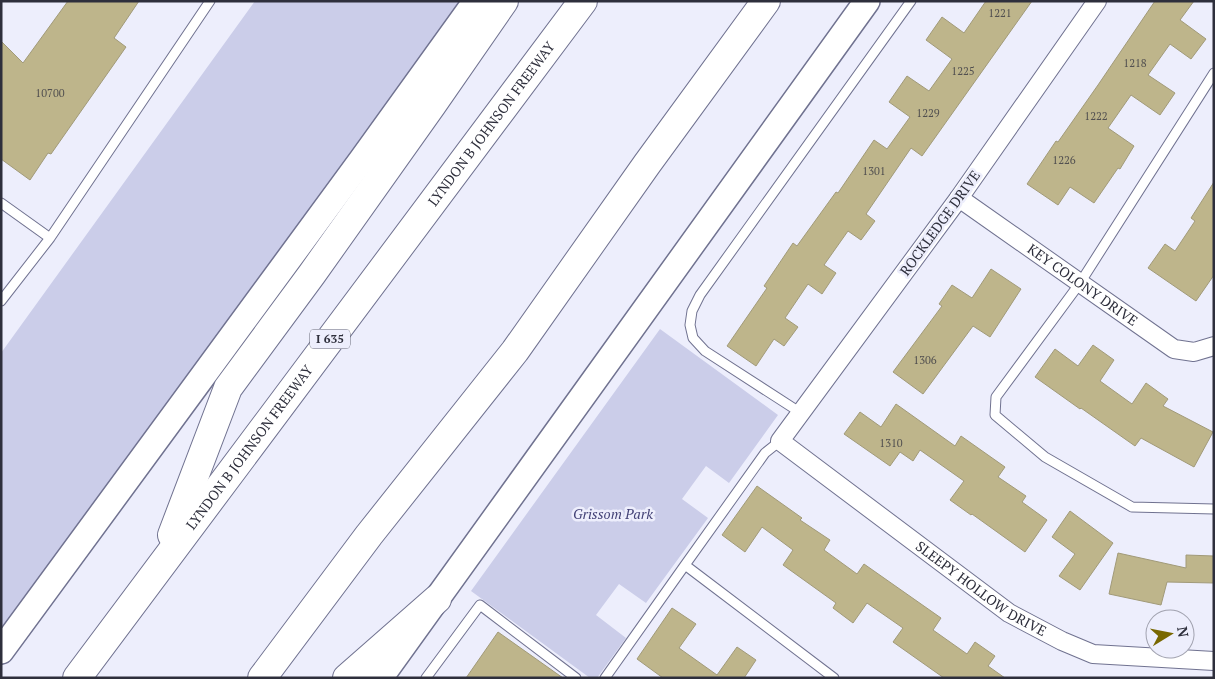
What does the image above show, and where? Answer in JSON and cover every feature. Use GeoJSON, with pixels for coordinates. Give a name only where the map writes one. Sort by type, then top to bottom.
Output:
{"type":"FeatureCollection","features":[{"type":"Feature","properties":{"kind":"highway"},"geometry":{"type":"LineString","coordinates":[[159,566],[228,388],[341,234],[504,1]]}},
{"type":"Feature","properties":{"kind":"highway","name":"LYNDON B JOHNSON FREEWAY"},"geometry":{"type":"LineString","coordinates":[[77,678],[583,1]]}},
{"type":"Feature","properties":{"kind":"highway"},"geometry":{"type":"LineString","coordinates":[[262,678],[369,535],[515,351],[766,1]]}},
{"type":"Feature","properties":{"kind":"highway"},"geometry":{"type":"LineString","coordinates":[[347,678],[436,599]]}},
{"type":"Feature","properties":{"kind":"main road"},"geometry":{"type":"LineString","coordinates":[[1,651],[476,1]]}},
{"type":"Feature","properties":{"kind":"main road"},"geometry":{"type":"LineString","coordinates":[[380,678],[868,1]]}},
{"type":"Feature","properties":{"kind":"street","name":"ROCKLEDGE DRIVE"},"geometry":{"type":"LineString","coordinates":[[780,441],[959,198],[1096,1]]}},
{"type":"Feature","properties":{"kind":"street","name":"KEY COLONY DRIVE"},"geometry":{"type":"LineString","coordinates":[[959,198],[1174,349],[1194,352],[1214,346]]}},
{"type":"Feature","properties":{"kind":"street","name":"SLEEPY HOLLOW DRIVE"},"geometry":{"type":"LineString","coordinates":[[780,441],[1009,613],[1062,641],[1093,654],[1214,662]]}},
{"type":"Feature","properties":{"kind":"lane"},"geometry":{"type":"LineString","coordinates":[[1,301],[50,238],[210,1]]}},
{"type":"Feature","properties":{"kind":"lane"},"geometry":{"type":"LineString","coordinates":[[801,413],[705,350],[693,338],[690,325],[692,311],[700,295],[911,1]]}},
{"type":"Feature","properties":{"kind":"lane"},"geometry":{"type":"LineString","coordinates":[[1214,73],[1080,283],[996,397],[995,415],[1045,457],[1132,507],[1214,509]]}},
{"type":"Feature","properties":{"kind":"lane"},"geometry":{"type":"LineString","coordinates":[[1,203],[50,238]]}},
{"type":"Feature","properties":{"kind":"lane"},"geometry":{"type":"LineString","coordinates":[[605,678],[765,453],[780,441]]}},
{"type":"Feature","properties":{"kind":"lane"},"geometry":{"type":"LineString","coordinates":[[685,565],[834,678]]}},
{"type":"Feature","properties":{"kind":"lane"},"geometry":{"type":"LineString","coordinates":[[426,678],[480,605],[576,678]]}},
{"type":"Feature","properties":{"kind":"green space"},"geometry":{"type":"Polygon","coordinates":[[[255,1],[478,1],[1,664],[1,353],[255,1]]]}},
{"type":"Feature","properties":{"kind":"green space","name":"Grissom Park"},"geometry":{"type":"Polygon","coordinates":[[[660,329],[778,415],[729,483],[706,466],[682,499],[708,518],[646,603],[619,584],[596,615],[626,638],[597,678],[590,678],[471,591],[660,329]]]}},
{"type":"Feature","properties":{"kind":"building"},"geometry":{"type":"Polygon","coordinates":[[[68,1],[139,1],[114,38],[126,47],[51,154],[48,153],[30,180],[1,159],[1,41],[23,63],[68,1]]]}},
{"type":"Feature","properties":{"kind":"building"},"geometry":{"type":"Polygon","coordinates":[[[986,1],[1032,1],[922,156],[911,148],[866,214],[875,221],[861,240],[848,231],[824,265],[836,273],[822,294],[808,284],[785,318],[798,327],[784,346],[774,339],[756,366],[727,346],[767,288],[764,286],[793,243],[797,246],[836,192],[838,193],[874,140],[887,149],[910,117],[889,102],[907,76],[929,91],[952,59],[926,40],[942,17],[964,33],[986,1]]]}},
{"type":"Feature","properties":{"kind":"building"},"geometry":{"type":"Polygon","coordinates":[[[1155,1],[1194,1],[1180,20],[1206,39],[1191,59],[1170,44],[1148,75],[1175,93],[1160,115],[1131,95],[1108,128],[1134,146],[1120,169],[1118,168],[1094,203],[1070,187],[1058,205],[1027,184],[1155,1]]]}},
{"type":"Feature","properties":{"kind":"building"},"geometry":{"type":"Polygon","coordinates":[[[1214,182],[1214,275],[1196,301],[1148,268],[1165,244],[1175,251],[1195,221],[1191,218],[1214,182]]]}},
{"type":"Feature","properties":{"kind":"building"},"geometry":{"type":"Polygon","coordinates":[[[991,269],[1021,289],[990,337],[973,326],[923,394],[893,372],[942,306],[939,304],[952,285],[972,298],[991,269]]]}},
{"type":"Feature","properties":{"kind":"building"},"geometry":{"type":"Polygon","coordinates":[[[1093,345],[1114,360],[1100,381],[1132,404],[1146,383],[1168,399],[1163,406],[1213,432],[1194,467],[1141,438],[1135,446],[1035,377],[1055,349],[1078,366],[1093,345]]]}},
{"type":"Feature","properties":{"kind":"building"},"geometry":{"type":"Polygon","coordinates":[[[896,404],[955,446],[961,436],[1005,467],[998,477],[1026,496],[1022,502],[1047,520],[1025,552],[950,500],[964,481],[920,450],[913,461],[900,452],[890,466],[844,434],[860,412],[881,427],[896,404]]]}},
{"type":"Feature","properties":{"kind":"building"},"geometry":{"type":"Polygon","coordinates":[[[757,486],[802,518],[800,520],[830,540],[824,550],[857,574],[864,564],[941,618],[933,630],[967,654],[975,642],[995,656],[988,666],[1005,678],[944,678],[893,642],[903,628],[867,603],[853,623],[833,608],[836,603],[783,565],[793,550],[762,527],[745,552],[722,535],[757,486]]]}},
{"type":"Feature","properties":{"kind":"building"},"geometry":{"type":"Polygon","coordinates":[[[1070,511],[1113,543],[1080,590],[1059,576],[1075,554],[1052,537],[1070,511]]]}},
{"type":"Feature","properties":{"kind":"building"},"geometry":{"type":"Polygon","coordinates":[[[1118,553],[1186,568],[1186,555],[1214,556],[1214,583],[1167,582],[1161,605],[1109,594],[1118,553]]]}},
{"type":"Feature","properties":{"kind":"building"},"geometry":{"type":"Polygon","coordinates":[[[672,608],[696,624],[679,648],[717,675],[737,647],[756,660],[744,678],[663,678],[637,659],[672,608]]]}},
{"type":"Feature","properties":{"kind":"building"},"geometry":{"type":"Polygon","coordinates":[[[498,632],[563,678],[466,678],[498,632]]]}}]}
